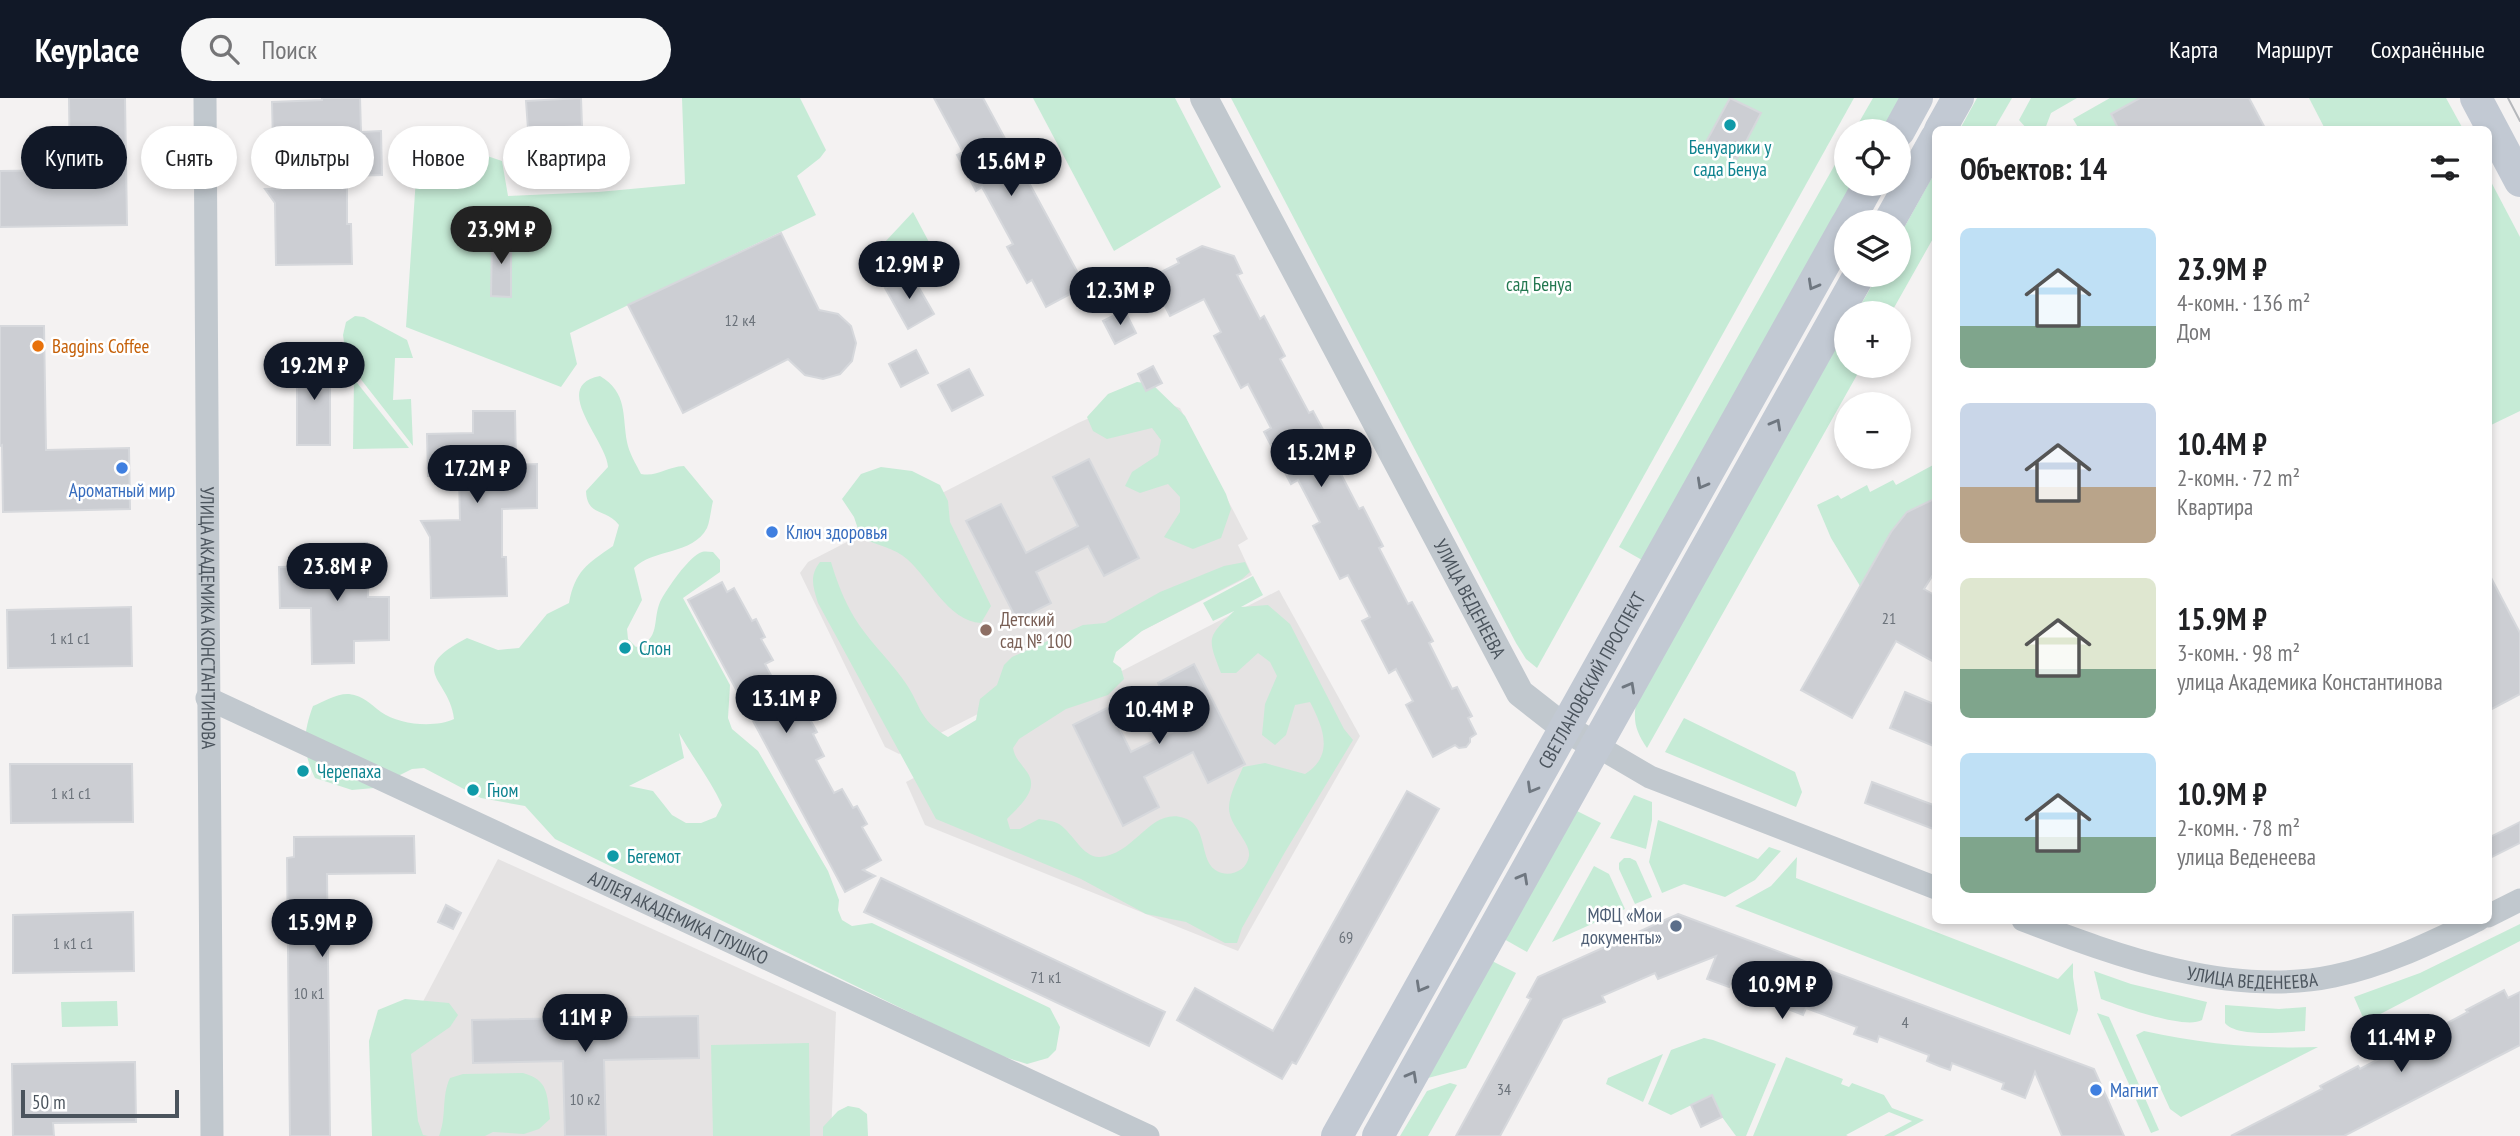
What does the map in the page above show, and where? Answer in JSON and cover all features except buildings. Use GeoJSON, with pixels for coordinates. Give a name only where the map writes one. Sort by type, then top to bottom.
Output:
{"type":"FeatureCollection","features":[{"type":"Feature","properties":{"kind":"main road"},"geometry":{"type":"LineString","coordinates":[[1906,119],[1917,98]]}},
{"type":"Feature","properties":{"kind":"main road"},"geometry":{"type":"LineString","coordinates":[[1942,126],[1958,98]]}},
{"type":"Feature","properties":{"kind":"main road"},"geometry":{"type":"LineString","coordinates":[[2476,98],[2491,126]]}},
{"type":"Feature","properties":{"kind":"main road"},"geometry":{"type":"LineString","coordinates":[[2492,128],[2520,181]]}},
{"type":"Feature","properties":{"kind":"main road"},"geometry":{"type":"LineString","coordinates":[[1896,210],[1932,145]]}},
{"type":"Feature","properties":{"kind":"main road","name":"СВЕТЛАНОВСКИЙ ПРОСПЕКТ"},"geometry":{"type":"LineString","coordinates":[[1337,1136],[1834,247]]}},
{"type":"Feature","properties":{"kind":"main road","name":"СВЕТЛАНОВСКИЙ ПРОСПЕКТ"},"geometry":{"type":"LineString","coordinates":[[1378,1136],[1852,287]]}},
{"type":"Feature","properties":{"kind":"street","name":"УЛИЦА АКАДЕМИКА КОНСТАНТИНОВА"},"geometry":{"type":"LineString","coordinates":[[205,98],[212,1136]]}},
{"type":"Feature","properties":{"kind":"street","name":"УЛИЦА ВЕДЕНЕЕВА"},"geometry":{"type":"LineString","coordinates":[[1204,98],[1520,693],[1566,729],[1650,777],[1932,886]]}},
{"type":"Feature","properties":{"kind":"street","name":"АЛЛЕЯ АКАДЕМИКА ГЛУШКО"},"geometry":{"type":"LineString","coordinates":[[207,698],[1148,1136]]}},
{"type":"Feature","properties":{"kind":"street"},"geometry":{"type":"LineString","coordinates":[[2492,914],[2520,900]]}},
{"type":"Feature","properties":{"kind":"street","name":"УЛИЦА ВЕДЕНЕЕВА"},"geometry":{"type":"LineString","coordinates":[[2033,924],[2081,943],[2157,966],[2220,977],[2287,981],[2334,976],[2371,965],[2407,953],[2469,924]]}},
{"type":"Feature","properties":{"kind":"shaded area","name":"Детский сад № 100"},"geometry":{"type":"Polygon","coordinates":[[[1142,395],[1180,408],[1248,539],[1238,545],[1252,575],[899,754],[885,747],[800,573],[808,562],[1078,423],[1142,395]]]}},
{"type":"Feature","properties":{"kind":"shaded area"},"geometry":{"type":"Polygon","coordinates":[[[1279,590],[1360,736],[1238,951],[925,825],[906,782],[1279,590]]]}},
{"type":"Feature","properties":{"kind":"shaded area"},"geometry":{"type":"Polygon","coordinates":[[[498,859],[836,1012],[831,1136],[412,1136],[408,1030],[498,859]]]}},
{"type":"Feature","properties":{"kind":"green space"},"geometry":{"type":"Polygon","coordinates":[[[682,98],[800,98],[826,150],[797,176],[816,215],[570,333],[577,364],[561,387],[406,327],[415,189],[489,189],[489,157],[502,161],[503,189],[507,189],[508,196],[685,184],[682,98]]]}},
{"type":"Feature","properties":{"kind":"green space"},"geometry":{"type":"Polygon","coordinates":[[[1033,98],[1175,98],[1221,187],[1114,251],[1033,98]]]}},
{"type":"Feature","properties":{"kind":"green space","name":"сад Бенуа"},"geometry":{"type":"Polygon","coordinates":[[[1231,98],[1854,98],[1842,119],[1834,119],[1834,134],[1537,668],[1526,659],[1231,98]]]}},
{"type":"Feature","properties":{"kind":"green space"},"geometry":{"type":"Polygon","coordinates":[[[1873,98],[1903,98],[1891,119],[1861,119],[1873,98]]]}},
{"type":"Feature","properties":{"kind":"green space"},"geometry":{"type":"Polygon","coordinates":[[[1977,98],[2012,98],[1996,126],[1962,126],[1977,98]]]}},
{"type":"Feature","properties":{"kind":"green space"},"geometry":{"type":"Polygon","coordinates":[[[2031,98],[2077,98],[2051,113],[2046,126],[2024,126],[2019,120],[2031,98]]]}},
{"type":"Feature","properties":{"kind":"green space"},"geometry":{"type":"Polygon","coordinates":[[[2110,98],[2140,98],[2111,114],[2117,126],[2077,126],[2073,119],[2110,98]]]}},
{"type":"Feature","properties":{"kind":"green space"},"geometry":{"type":"Polygon","coordinates":[[[2309,98],[2446,98],[2461,126],[2323,126],[2309,98]]]}},
{"type":"Feature","properties":{"kind":"green space"},"geometry":{"type":"Polygon","coordinates":[[[1834,166],[1834,196],[1848,196],[1840,210],[1834,210],[1834,221],[1642,560],[1619,547],[1834,166]]]}},
{"type":"Feature","properties":{"kind":"green space"},"geometry":{"type":"Polygon","coordinates":[[[1932,177],[1932,240],[1911,278],[1911,215],[1932,177]]]}},
{"type":"Feature","properties":{"kind":"green space"},"geometry":{"type":"Polygon","coordinates":[[[2492,184],[2520,237],[2520,411],[2492,425],[2492,184]]]}},
{"type":"Feature","properties":{"kind":"green space"},"geometry":{"type":"Polygon","coordinates":[[[913,212],[938,259],[885,288],[870,258],[913,212]]]}},
{"type":"Feature","properties":{"kind":"green space"},"geometry":{"type":"Polygon","coordinates":[[[1871,287],[1906,287],[1898,301],[1863,301],[1871,287]]]}},
{"type":"Feature","properties":{"kind":"green space"},"geometry":{"type":"Polygon","coordinates":[[[355,316],[364,317],[407,340],[413,358],[395,358],[393,400],[411,399],[413,446],[356,373],[356,361],[346,357],[343,335],[346,322],[355,316]]]}},
{"type":"Feature","properties":{"kind":"green space"},"geometry":{"type":"Polygon","coordinates":[[[1834,351],[1834,378],[1855,378],[1847,392],[1834,392],[1834,416],[1647,748],[1636,726],[1637,700],[1834,351]]]}},
{"type":"Feature","properties":{"kind":"green space"},"geometry":{"type":"Polygon","coordinates":[[[600,376],[620,397],[628,446],[641,474],[684,466],[713,501],[707,528],[701,537],[634,568],[642,600],[627,629],[628,639],[636,647],[649,639],[660,602],[672,582],[697,555],[713,552],[720,560],[720,572],[683,598],[730,685],[728,718],[732,729],[758,751],[828,871],[839,900],[838,910],[842,920],[852,926],[872,923],[1050,1008],[1060,1027],[1056,1050],[1048,1058],[1027,1064],[995,1054],[555,839],[525,806],[481,798],[424,768],[412,769],[374,788],[352,790],[315,778],[305,742],[313,706],[335,696],[349,694],[363,698],[397,720],[437,724],[454,719],[451,705],[435,676],[434,667],[438,659],[448,649],[467,638],[498,650],[519,648],[547,614],[569,603],[575,583],[584,569],[613,546],[619,525],[593,509],[587,499],[586,491],[608,467],[580,402],[580,391],[586,382],[600,376]],[[679,733],[684,758],[629,786],[653,791],[672,815],[686,823],[701,823],[716,817],[722,805],[679,733]]]}},
{"type":"Feature","properties":{"kind":"green space"},"geometry":{"type":"Polygon","coordinates":[[[354,379],[409,448],[353,449],[354,379]]]}},
{"type":"Feature","properties":{"kind":"green space"},"geometry":{"type":"Polygon","coordinates":[[[1137,382],[1152,384],[1185,416],[1226,494],[1231,509],[1221,538],[1193,549],[1164,537],[1180,512],[1180,497],[1168,484],[1140,493],[1125,486],[1132,472],[1158,455],[1161,440],[1152,428],[1107,439],[1093,431],[1087,417],[1108,394],[1137,382]]]}},
{"type":"Feature","properties":{"kind":"green space"},"geometry":{"type":"Polygon","coordinates":[[[1932,466],[1932,500],[1907,512],[1891,532],[1860,586],[1831,538],[1817,505],[1838,495],[1841,499],[1867,485],[1870,492],[1893,480],[1896,485],[1932,466]]]}},
{"type":"Feature","properties":{"kind":"green space"},"geometry":{"type":"Polygon","coordinates":[[[881,467],[912,471],[940,485],[948,501],[950,522],[991,606],[981,623],[959,615],[949,607],[902,555],[861,538],[854,517],[842,499],[861,474],[881,467]]]}},
{"type":"Feature","properties":{"kind":"green space"},"geometry":{"type":"Polygon","coordinates":[[[820,562],[831,562],[850,611],[859,625],[902,678],[925,717],[948,737],[976,720],[980,699],[997,685],[1004,665],[1012,657],[1083,625],[1105,623],[1160,592],[1224,566],[1245,562],[1250,572],[1242,579],[1142,631],[1116,652],[1113,662],[1121,668],[1124,679],[1108,695],[1066,709],[1019,739],[1013,748],[1014,752],[1027,772],[1031,785],[1022,803],[1007,819],[1010,829],[1020,829],[1039,819],[1057,823],[1088,854],[1100,857],[1123,849],[1161,819],[1172,816],[1184,818],[1199,831],[1206,857],[1213,868],[1225,874],[1243,868],[1247,863],[1249,851],[1232,821],[1229,803],[1243,767],[1265,763],[1305,774],[1320,758],[1324,740],[1310,702],[1295,705],[1286,735],[1275,745],[1262,735],[1265,704],[1277,676],[1270,662],[1258,653],[1236,673],[1221,673],[1213,652],[1212,639],[1214,633],[1234,611],[1213,621],[1203,603],[1253,576],[1263,595],[1241,607],[1268,605],[1290,624],[1344,729],[1353,740],[1285,852],[1242,928],[1237,943],[1225,943],[1186,922],[1146,914],[1081,879],[936,819],[818,603],[813,577],[820,562]]]}},
{"type":"Feature","properties":{"kind":"green space"},"geometry":{"type":"Polygon","coordinates":[[[1684,718],[1795,772],[1802,792],[1796,807],[1665,752],[1684,718]]]}},
{"type":"Feature","properties":{"kind":"green space"},"geometry":{"type":"Polygon","coordinates":[[[1634,795],[1652,802],[1652,820],[1646,849],[1610,838],[1634,795]]]}},
{"type":"Feature","properties":{"kind":"green space"},"geometry":{"type":"Polygon","coordinates":[[[1577,811],[1601,823],[1527,952],[1504,939],[1577,811]]]}},
{"type":"Feature","properties":{"kind":"green space"},"geometry":{"type":"Polygon","coordinates":[[[1658,820],[1758,859],[1769,847],[1781,851],[1755,880],[1725,897],[1684,884],[1662,893],[1649,862],[1658,820]]]}},
{"type":"Feature","properties":{"kind":"green space"},"geometry":{"type":"Polygon","coordinates":[[[1797,857],[1796,878],[2058,979],[2073,963],[2078,1010],[2070,1035],[1735,906],[1771,886],[1797,857]]]}},
{"type":"Feature","properties":{"kind":"green space"},"geometry":{"type":"Polygon","coordinates":[[[1624,858],[1636,861],[1652,897],[1635,904],[1619,869],[1619,863],[1624,858]]]}},
{"type":"Feature","properties":{"kind":"green space"},"geometry":{"type":"Polygon","coordinates":[[[1594,866],[1609,874],[1625,909],[1552,942],[1594,866]]]}},
{"type":"Feature","properties":{"kind":"green space"},"geometry":{"type":"Polygon","coordinates":[[[2520,924],[2520,941],[2365,1022],[2354,997],[2420,973],[2520,924]]]}},
{"type":"Feature","properties":{"kind":"green space"},"geometry":{"type":"Polygon","coordinates":[[[1492,961],[1516,973],[1466,1068],[1428,1078],[1492,961]]]}},
{"type":"Feature","properties":{"kind":"green space"},"geometry":{"type":"Polygon","coordinates":[[[2094,971],[2131,984],[2207,1002],[2202,1020],[2168,1020],[2101,999],[2094,971]]]}},
{"type":"Feature","properties":{"kind":"green space"},"geometry":{"type":"Polygon","coordinates":[[[405,999],[449,1003],[458,1015],[450,1027],[411,1054],[418,1121],[423,1135],[428,1136],[372,1136],[369,1041],[378,1010],[405,999]]]}},
{"type":"Feature","properties":{"kind":"green space"},"geometry":{"type":"Polygon","coordinates":[[[117,1001],[118,1026],[62,1027],[61,1002],[117,1001]]]}},
{"type":"Feature","properties":{"kind":"green space"},"geometry":{"type":"Polygon","coordinates":[[[2225,1005],[2279,1009],[2306,1007],[2305,1031],[2240,1031],[2225,1023],[2225,1005]]]}},
{"type":"Feature","properties":{"kind":"green space"},"geometry":{"type":"Polygon","coordinates":[[[2097,1013],[2109,1017],[2159,1130],[2151,1133],[2097,1013]]]}},
{"type":"Feature","properties":{"kind":"green space"},"geometry":{"type":"Polygon","coordinates":[[[2144,1031],[2230,1045],[2318,1047],[2181,1117],[2170,1109],[2136,1035],[2144,1031]]]}},
{"type":"Feature","properties":{"kind":"green space"},"geometry":{"type":"Polygon","coordinates":[[[1704,1038],[1776,1064],[1746,1136],[1736,1136],[1722,1117],[1712,1095],[1671,1115],[1648,1104],[1671,1050],[1704,1038]]]}},
{"type":"Feature","properties":{"kind":"green space"},"geometry":{"type":"Polygon","coordinates":[[[809,1043],[810,1136],[713,1136],[711,1045],[809,1043]]]}},
{"type":"Feature","properties":{"kind":"green space"},"geometry":{"type":"Polygon","coordinates":[[[1663,1054],[1643,1102],[1606,1084],[1608,1078],[1663,1054]]]}},
{"type":"Feature","properties":{"kind":"green space"},"geometry":{"type":"Polygon","coordinates":[[[1786,1057],[1843,1079],[1841,1084],[1849,1087],[1852,1083],[1884,1095],[1892,1108],[1924,1120],[1894,1136],[1884,1136],[1912,1121],[1889,1112],[1846,1135],[1848,1136],[1753,1136],[1786,1057]]]}},
{"type":"Feature","properties":{"kind":"green space"},"geometry":{"type":"Polygon","coordinates":[[[523,1073],[538,1080],[547,1096],[550,1119],[539,1129],[524,1134],[493,1132],[485,1136],[439,1136],[450,1078],[463,1074],[523,1073]]]}},
{"type":"Feature","properties":{"kind":"green space"},"geometry":{"type":"Polygon","coordinates":[[[1450,1083],[1457,1085],[1428,1136],[1400,1136],[1427,1091],[1450,1083]]]}},
{"type":"Feature","properties":{"kind":"green space"},"geometry":{"type":"Polygon","coordinates":[[[848,1106],[859,1108],[867,1114],[868,1136],[823,1136],[823,1127],[838,1111],[848,1106]]]}},
{"type":"Feature","properties":{"kind":"tram line"},"geometry":{"type":"LineString","coordinates":[[2508,98],[2520,121]]}},
{"type":"Feature","properties":{"kind":"place","name":"Бенуарики у сада Бенуа"},"geometry":{"type":"Point","coordinates":[1730,125]}},
{"type":"Feature","properties":{"kind":"place","name":"Baggins Coffee"},"geometry":{"type":"Point","coordinates":[38,346]}},
{"type":"Feature","properties":{"kind":"place","name":"Ароматный мир"},"geometry":{"type":"Point","coordinates":[122,468]}},
{"type":"Feature","properties":{"kind":"place","name":"Ключ здоровья"},"geometry":{"type":"Point","coordinates":[772,532]}},
{"type":"Feature","properties":{"kind":"place","name":"Детский сад № 100"},"geometry":{"type":"Point","coordinates":[986,630]}},
{"type":"Feature","properties":{"kind":"place","name":"Слон"},"geometry":{"type":"Point","coordinates":[625,648]}},
{"type":"Feature","properties":{"kind":"place","name":"Черепаха"},"geometry":{"type":"Point","coordinates":[303,771]}},
{"type":"Feature","properties":{"kind":"place","name":"Гном"},"geometry":{"type":"Point","coordinates":[473,790]}},
{"type":"Feature","properties":{"kind":"place","name":"Бегемот"},"geometry":{"type":"Point","coordinates":[613,856]}},
{"type":"Feature","properties":{"kind":"place","name":"МФЦ «Мои документы»"},"geometry":{"type":"Point","coordinates":[1676,926]}},
{"type":"Feature","properties":{"kind":"place","name":"Магнит"},"geometry":{"type":"Point","coordinates":[2096,1090]}}]}
